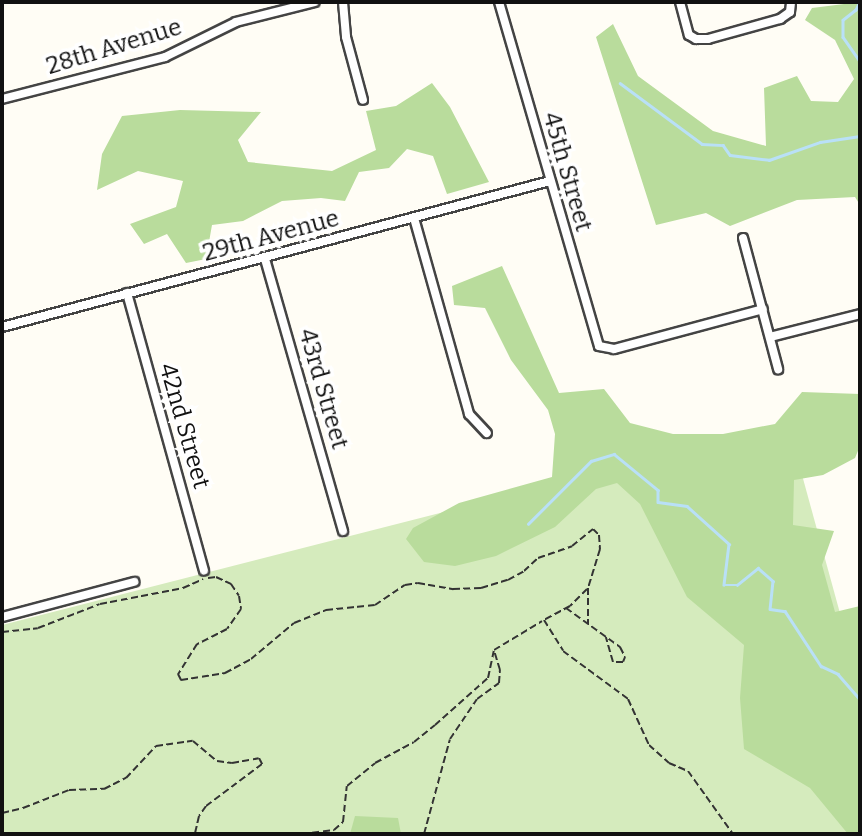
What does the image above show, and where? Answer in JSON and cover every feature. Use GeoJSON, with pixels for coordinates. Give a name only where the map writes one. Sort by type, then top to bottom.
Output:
{"type":"FeatureCollection","features":[{"type":"Feature","properties":{"kind":"street","name":"28th Avenue"},"geometry":{"type":"LineString","coordinates":[[2,99],[165,57],[236,22],[315,2]]}},
{"type":"Feature","properties":{"kind":"street"},"geometry":{"type":"LineString","coordinates":[[344,2],[346,37],[363,100]]}},
{"type":"Feature","properties":{"kind":"street","name":"45th Street"},"geometry":{"type":"LineString","coordinates":[[499,2],[592,333],[603,349],[614,349],[763,309]]}},
{"type":"Feature","properties":{"kind":"street"},"geometry":{"type":"LineString","coordinates":[[680,2],[692,38],[708,38],[780,19],[792,5]]}},
{"type":"Feature","properties":{"kind":"street","name":"29th Avenue"},"geometry":{"type":"LineString","coordinates":[[2,327],[550,181]]}},
{"type":"Feature","properties":{"kind":"street"},"geometry":{"type":"LineString","coordinates":[[414,218],[469,414],[487,433]]}},
{"type":"Feature","properties":{"kind":"street"},"geometry":{"type":"LineString","coordinates":[[743,238],[778,369]]}},
{"type":"Feature","properties":{"kind":"street","name":"43rd Street"},"geometry":{"type":"LineString","coordinates":[[265,259],[343,531]]}},
{"type":"Feature","properties":{"kind":"street","name":"42nd Street"},"geometry":{"type":"LineString","coordinates":[[127,293],[204,570]]}},
{"type":"Feature","properties":{"kind":"street"},"geometry":{"type":"LineString","coordinates":[[770,337],[860,314]]}},
{"type":"Feature","properties":{"kind":"street"},"geometry":{"type":"LineString","coordinates":[[2,617],[134,582]]}},
{"type":"Feature","properties":{"kind":"path"},"geometry":{"type":"LineString","coordinates":[[2,632],[38,628],[100,604],[183,588],[216,577],[231,584],[239,596],[241,609],[227,629],[197,644],[178,674],[181,680],[225,673],[251,659],[294,623],[326,610],[375,605],[405,586],[418,583],[453,589],[481,588],[508,580],[524,571],[538,558],[572,546],[593,529],[599,535],[600,550],[588,588],[588,624]]}},
{"type":"Feature","properties":{"kind":"path"},"geometry":{"type":"LineString","coordinates":[[302,834],[334,830],[343,822],[347,786],[375,763],[414,742],[488,678],[494,650],[566,608],[588,588]]}},
{"type":"Feature","properties":{"kind":"path"},"geometry":{"type":"LineString","coordinates":[[566,608],[620,646],[625,657],[623,662],[613,662],[606,637]]}},
{"type":"Feature","properties":{"kind":"path"},"geometry":{"type":"LineString","coordinates":[[544,620],[563,651],[628,699],[649,745],[669,763],[688,771],[733,834]]}},
{"type":"Feature","properties":{"kind":"path"},"geometry":{"type":"LineString","coordinates":[[424,834],[450,739],[458,722],[477,699],[499,683],[500,670],[494,650]]}},
{"type":"Feature","properties":{"kind":"path"},"geometry":{"type":"LineString","coordinates":[[2,813],[69,790],[104,789],[126,778],[156,746],[193,741],[217,761],[232,763],[259,758],[262,764],[206,806],[199,816],[195,834]]}},
{"type":"Feature","properties":{"kind":"green space"},"geometry":{"type":"Polygon","coordinates":[[[860,2],[860,205],[855,197],[797,200],[730,226],[706,213],[656,225],[596,37],[613,24],[638,76],[713,131],[766,146],[764,88],[797,76],[811,101],[838,102],[854,79],[835,40],[805,20],[812,8],[860,2]]]}},
{"type":"Feature","properties":{"kind":"green space"},"geometry":{"type":"Polygon","coordinates":[[[432,83],[450,107],[489,182],[447,194],[433,156],[407,149],[389,168],[359,172],[345,201],[321,198],[282,201],[243,221],[212,225],[206,259],[186,263],[167,234],[144,244],[130,224],[176,207],[183,181],[138,171],[97,190],[102,154],[122,116],[180,110],[261,112],[238,140],[248,162],[332,171],[376,150],[366,111],[396,106],[432,83]]]}},
{"type":"Feature","properties":{"kind":"green space"},"geometry":{"type":"Polygon","coordinates":[[[502,266],[559,393],[604,389],[630,423],[673,434],[723,434],[775,424],[802,392],[860,394],[860,446],[855,458],[823,475],[794,480],[793,525],[834,531],[822,565],[835,612],[860,606],[860,834],[848,834],[810,788],[744,749],[740,698],[744,645],[687,597],[640,504],[617,483],[596,489],[555,527],[496,556],[455,566],[424,562],[406,539],[413,528],[459,503],[552,477],[555,434],[548,410],[511,360],[485,308],[454,305],[452,286],[502,266]]]}},
{"type":"Feature","properties":{"kind":"green space"},"geometry":{"type":"Polygon","coordinates":[[[788,424],[860,686],[860,834],[2,834],[2,625],[788,424]]]}},
{"type":"Feature","properties":{"kind":"green space"},"geometry":{"type":"Polygon","coordinates":[[[355,816],[398,818],[401,834],[350,834],[355,816]]]}},
{"type":"Feature","properties":{"kind":"waterway"},"geometry":{"type":"LineString","coordinates":[[860,2],[856,10],[843,20],[843,37],[860,61]]}},
{"type":"Feature","properties":{"kind":"waterway"},"geometry":{"type":"LineString","coordinates":[[620,83],[702,144],[723,145],[730,155],[769,160],[820,142],[860,136]]}},
{"type":"Feature","properties":{"kind":"waterway"},"geometry":{"type":"LineString","coordinates":[[528,524],[591,461],[614,454],[658,490],[658,502],[687,506],[729,544],[724,585],[737,585],[758,568],[773,581],[770,609],[785,611],[821,666],[838,674],[860,699]]}}]}
